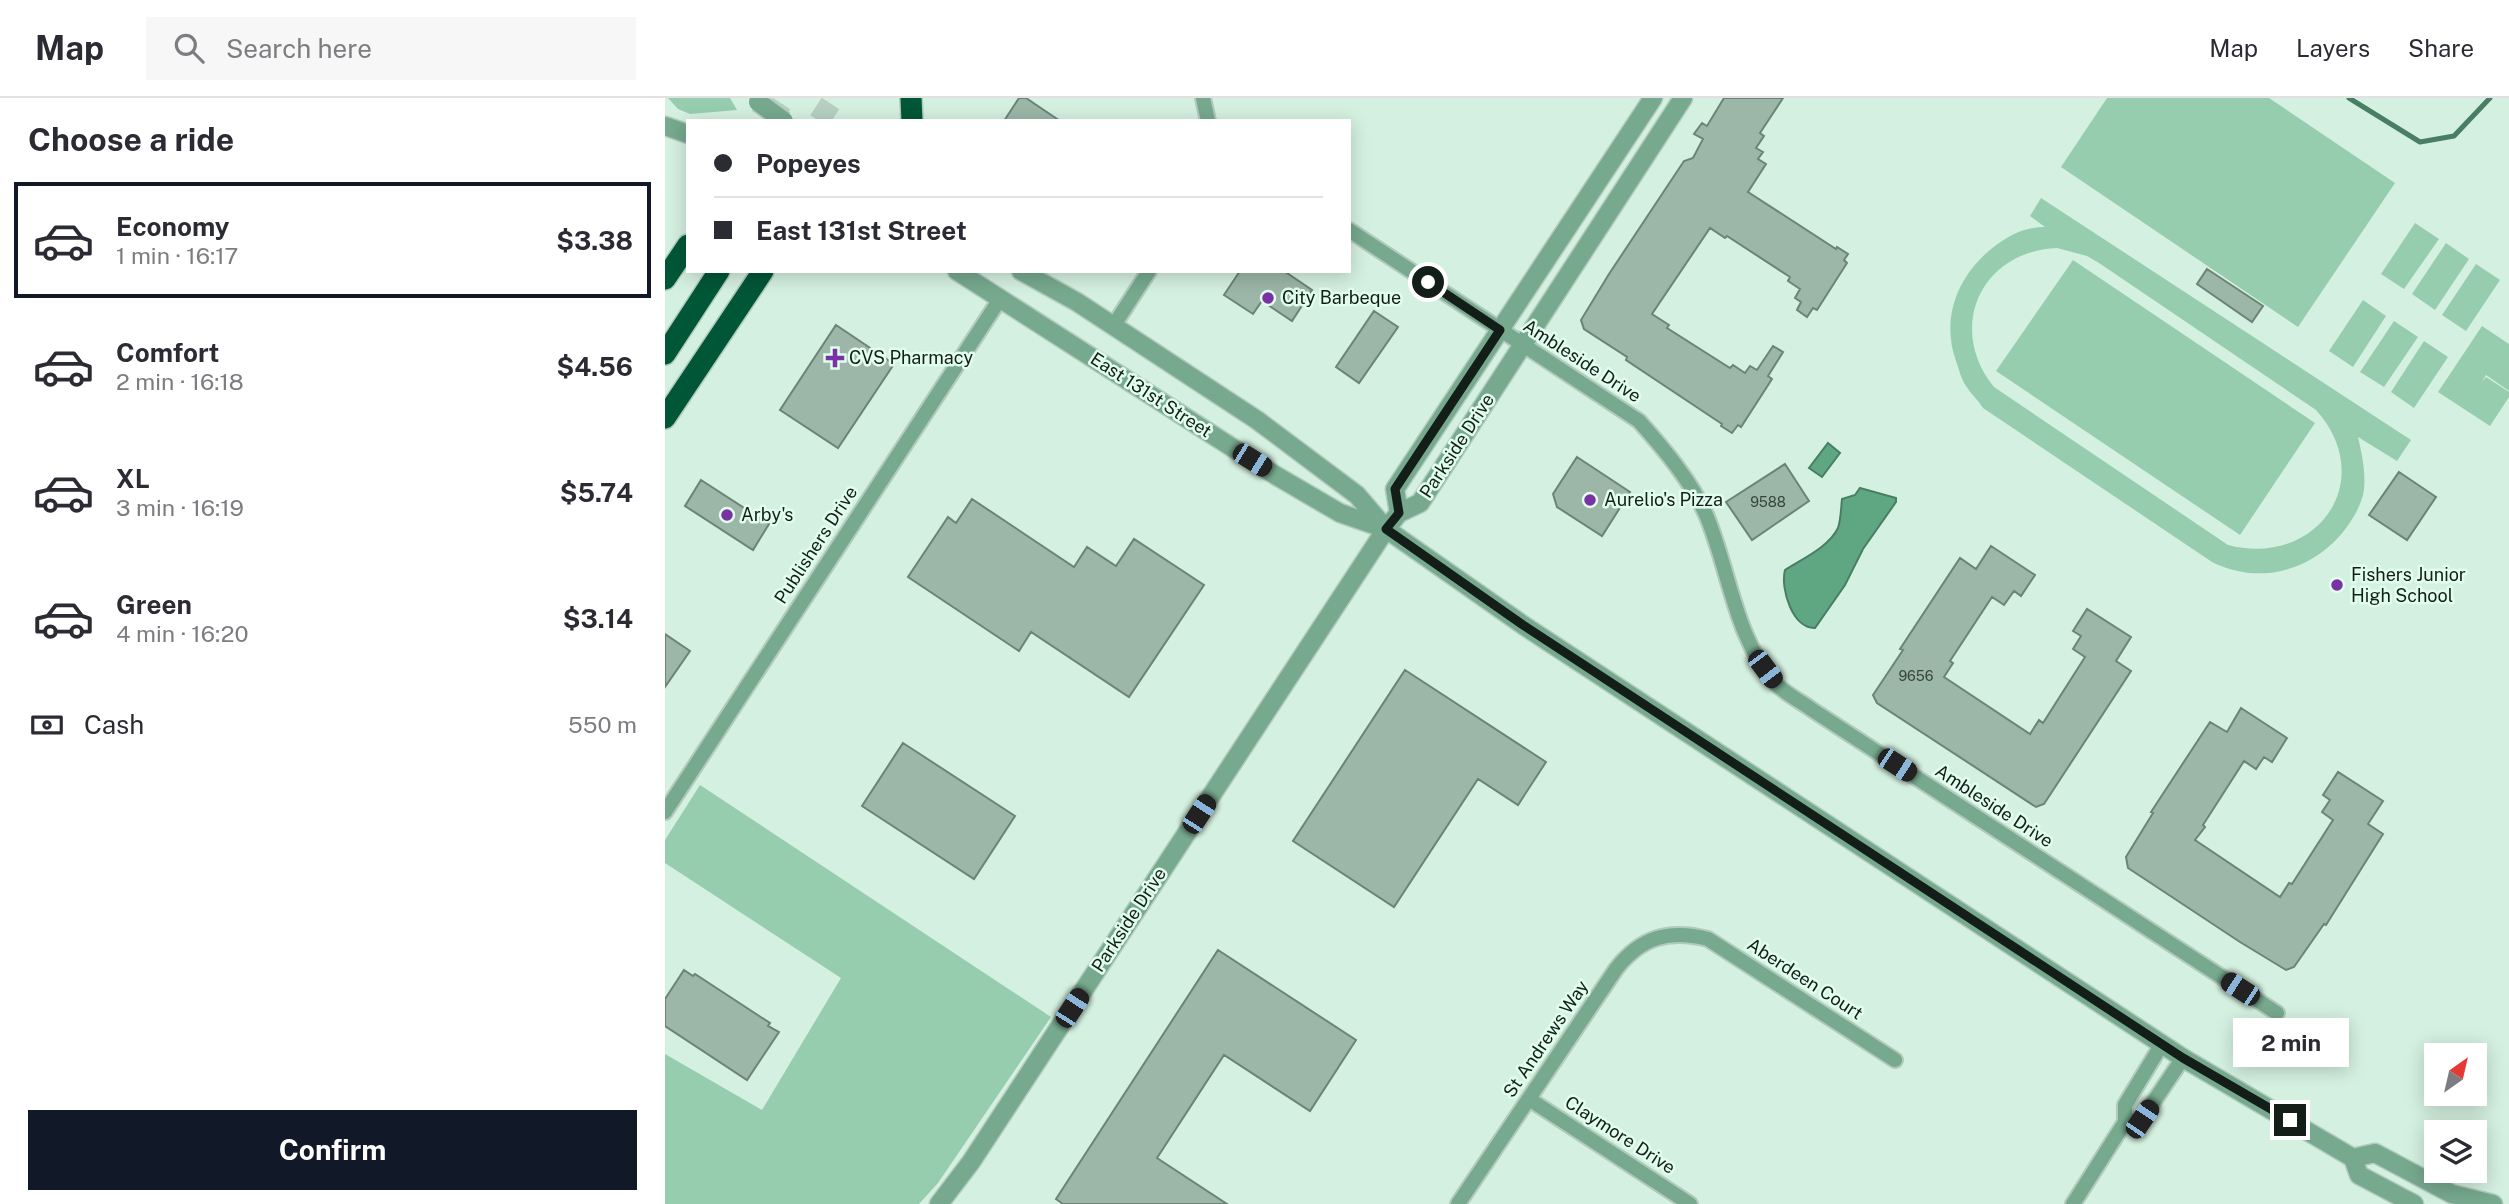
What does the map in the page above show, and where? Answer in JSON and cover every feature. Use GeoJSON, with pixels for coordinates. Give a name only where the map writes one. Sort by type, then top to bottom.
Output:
{"type":"FeatureCollection","features":[{"type":"Feature","properties":{"kind":"highway"},"geometry":{"type":"LineString","coordinates":[[911,98],[912,119]]}},
{"type":"Feature","properties":{"kind":"highway"},"geometry":{"type":"LineString","coordinates":[[665,279],[686,247]]}},
{"type":"Feature","properties":{"kind":"highway"},"geometry":{"type":"LineString","coordinates":[[665,354],[718,273]]}},
{"type":"Feature","properties":{"kind":"highway"},"geometry":{"type":"LineString","coordinates":[[665,418],[762,273]]}},
{"type":"Feature","properties":{"kind":"street","name":"Parkside Drive"},"geometry":{"type":"LineString","coordinates":[[1399,513],[1395,489],[1653,98]]}},
{"type":"Feature","properties":{"kind":"street","name":"Parkside Drive"},"geometry":{"type":"LineString","coordinates":[[939,1204],[971,1162],[1386,529],[1399,513],[1420,503],[1683,98]]}},
{"type":"Feature","properties":{"kind":"street"},"geometry":{"type":"LineString","coordinates":[[756,100],[781,119]]}},
{"type":"Feature","properties":{"kind":"street"},"geometry":{"type":"LineString","coordinates":[[1203,101],[1208,119]]}},
{"type":"Feature","properties":{"kind":"street"},"geometry":{"type":"LineString","coordinates":[[665,126],[686,133]]}},
{"type":"Feature","properties":{"kind":"street","name":"Ambleside Drive"},"geometry":{"type":"LineString","coordinates":[[1351,231],[1639,421],[1670,456],[1706,516],[1753,653],[1778,685],[2277,1013]]}},
{"type":"Feature","properties":{"kind":"street","name":"East 131st Street"},"geometry":{"type":"LineString","coordinates":[[960,273],[1286,482],[1340,513],[1386,529]]}},
{"type":"Feature","properties":{"kind":"street","name":"East 131st Street"},"geometry":{"type":"LineString","coordinates":[[1025,273],[1114,325],[1303,453],[1357,495],[1386,529],[1523,625],[2183,1058],[2353,1158],[2359,1175],[2414,1204]]}},
{"type":"Feature","properties":{"kind":"street"},"geometry":{"type":"LineString","coordinates":[[1114,325],[1149,273]]}},
{"type":"Feature","properties":{"kind":"street","name":"Publishers Drive"},"geometry":{"type":"LineString","coordinates":[[665,812],[1000,299]]}},
{"type":"Feature","properties":{"kind":"street","name":"St Andrews Way"},"geometry":{"type":"LineString","coordinates":[[1458,1204],[1625,957],[1636,948],[1665,935],[1692,935]]}},
{"type":"Feature","properties":{"kind":"street","name":"Aberdeen Court"},"geometry":{"type":"LineString","coordinates":[[1692,935],[1708,939],[1895,1060]]}},
{"type":"Feature","properties":{"kind":"street"},"geometry":{"type":"LineString","coordinates":[[2073,1204],[2125,1122],[2125,1105],[2162,1044]]}},
{"type":"Feature","properties":{"kind":"street"},"geometry":{"type":"LineString","coordinates":[[2125,1122],[2142,1119],[2183,1058]]}},
{"type":"Feature","properties":{"kind":"street","name":"Claymore Drive"},"geometry":{"type":"LineString","coordinates":[[1529,1099],[1690,1204]]}},
{"type":"Feature","properties":{"kind":"street","name":"East 131st Street"},"geometry":{"type":"LineString","coordinates":[[2353,1158],[2375,1153],[2452,1194],[2493,1204]]}},
{"type":"Feature","properties":{"kind":"shaded area"},"geometry":{"type":"Polygon","coordinates":[[[668,98],[730,98],[737,110],[690,114],[678,109],[668,98]]]}},
{"type":"Feature","properties":{"kind":"shaded area"},"geometry":{"type":"Polygon","coordinates":[[[2107,98],[2269,98],[2395,183],[2298,327],[2061,167],[2107,98]]]}},
{"type":"Feature","properties":{"kind":"shaded area"},"geometry":{"type":"Polygon","coordinates":[[[2041,198],[2411,440],[2397,461],[2358,437],[2364,473],[2363,495],[2349,524],[2336,540],[2305,562],[2269,573],[2250,573],[2212,562],[1983,408],[1968,389],[1956,361],[1950,330],[1955,300],[1969,272],[1991,249],[2016,233],[2045,227],[2030,216],[2041,198]],[[2057,248],[2031,252],[2008,263],[1991,278],[1979,296],[1973,318],[1973,341],[1980,364],[1994,387],[2228,545],[2260,549],[2288,543],[2312,531],[2329,512],[2339,490],[2341,464],[2334,437],[2316,410],[2087,256],[2057,248]]]}},
{"type":"Feature","properties":{"kind":"shaded area"},"geometry":{"type":"Polygon","coordinates":[[[2415,223],[2439,239],[2404,289],[2381,274],[2415,223]]]}},
{"type":"Feature","properties":{"kind":"shaded area"},"geometry":{"type":"Polygon","coordinates":[[[2446,243],[2469,259],[2435,310],[2412,294],[2446,243]]]}},
{"type":"Feature","properties":{"kind":"shaded area"},"geometry":{"type":"Polygon","coordinates":[[[2073,260],[2315,423],[2240,535],[1996,371],[2073,260]]]}},
{"type":"Feature","properties":{"kind":"shaded area"},"geometry":{"type":"Polygon","coordinates":[[[2476,264],[2500,280],[2466,331],[2442,315],[2476,264]]]}},
{"type":"Feature","properties":{"kind":"shaded area"},"geometry":{"type":"Polygon","coordinates":[[[2363,300],[2386,316],[2353,367],[2329,351],[2363,300]]]}},
{"type":"Feature","properties":{"kind":"shaded area"},"geometry":{"type":"Polygon","coordinates":[[[2394,321],[2418,337],[2384,387],[2360,372],[2394,321]]]}},
{"type":"Feature","properties":{"kind":"shaded area"},"geometry":{"type":"Polygon","coordinates":[[[2482,326],[2509,344],[2509,391],[2486,375],[2482,382],[2486,377],[2509,392],[2509,397],[2490,426],[2438,392],[2482,326]]]}},
{"type":"Feature","properties":{"kind":"shaded area"},"geometry":{"type":"Polygon","coordinates":[[[2424,341],[2448,357],[2414,408],[2391,392],[2424,341]]]}},
{"type":"Feature","properties":{"kind":"shaded area"},"geometry":{"type":"Polygon","coordinates":[[[1828,443],[1840,453],[1822,477],[1809,468],[1828,443]]]}},
{"type":"Feature","properties":{"kind":"shaded area"},"geometry":{"type":"Polygon","coordinates":[[[1860,488],[1896,498],[1896,502],[1863,549],[1845,585],[1815,628],[1807,627],[1795,615],[1786,597],[1785,570],[1815,552],[1834,535],[1838,528],[1842,499],[1855,495],[1860,488]]]}},
{"type":"Feature","properties":{"kind":"shaded area"},"geometry":{"type":"Polygon","coordinates":[[[700,785],[1051,1017],[938,1183],[919,1204],[665,1204],[665,1054],[762,1110],[841,978],[665,863],[665,840],[700,785]]]}},
{"type":"Feature","properties":{"kind":"building"},"geometry":{"type":"Polygon","coordinates":[[[1019,98],[1026,98],[1057,119],[1005,119],[1019,98]]]}},
{"type":"Feature","properties":{"kind":"building"},"geometry":{"type":"Polygon","coordinates":[[[1724,98],[1783,98],[1760,133],[1764,136],[1756,148],[1763,152],[1758,159],[1766,164],[1748,192],[1848,254],[1844,260],[1847,263],[1817,310],[1813,308],[1807,317],[1797,310],[1801,302],[1795,298],[1800,289],[1788,281],[1790,277],[1710,228],[1652,314],[1669,325],[1667,328],[1730,368],[1733,365],[1745,373],[1750,366],[1757,370],[1773,346],[1783,352],[1768,376],[1772,379],[1741,427],[1738,425],[1732,433],[1584,329],[1581,320],[1684,161],[1693,158],[1703,139],[1694,134],[1702,123],[1707,126],[1724,98]]]}},
{"type":"Feature","properties":{"kind":"building"},"geometry":{"type":"Polygon","coordinates":[[[2207,269],[2263,306],[2252,322],[2197,284],[2207,269]]]}},
{"type":"Feature","properties":{"kind":"building","name":"City Barbeque"},"geometry":{"type":"Polygon","coordinates":[[[1239,273],[1287,273],[1312,290],[1292,321],[1262,301],[1253,314],[1224,295],[1239,273]]]}},
{"type":"Feature","properties":{"kind":"building"},"geometry":{"type":"Polygon","coordinates":[[[1374,311],[1398,327],[1359,383],[1336,367],[1374,311]]]}},
{"type":"Feature","properties":{"kind":"building","name":"CVS Pharmacy"},"geometry":{"type":"Polygon","coordinates":[[[836,325],[894,364],[838,448],[780,410],[836,325]]]}},
{"type":"Feature","properties":{"kind":"building","name":"Aurelio's Pizza"},"geometry":{"type":"Polygon","coordinates":[[[1577,457],[1630,492],[1602,536],[1557,507],[1553,494],[1577,457]]]}},
{"type":"Feature","properties":{"kind":"building"},"geometry":{"type":"Polygon","coordinates":[[[1785,464],[1809,501],[1752,540],[1726,502],[1785,464]]]}},
{"type":"Feature","properties":{"kind":"building"},"geometry":{"type":"Polygon","coordinates":[[[2399,472],[2436,497],[2407,540],[2369,515],[2399,472]]]}},
{"type":"Feature","properties":{"kind":"building","name":"Arby's"},"geometry":{"type":"Polygon","coordinates":[[[701,480],[769,524],[753,550],[685,506],[701,480]]]}},
{"type":"Feature","properties":{"kind":"building"},"geometry":{"type":"Polygon","coordinates":[[[972,499],[1074,567],[1087,547],[1116,566],[1134,539],[1204,585],[1129,697],[1031,632],[1019,651],[908,577],[948,517],[956,523],[972,499]]]}},
{"type":"Feature","properties":{"kind":"building"},"geometry":{"type":"Polygon","coordinates":[[[1991,546],[2035,575],[2021,596],[2014,591],[2004,605],[1992,597],[1950,661],[1953,663],[1944,677],[2030,734],[2039,720],[2043,723],[2085,657],[2073,649],[2081,636],[2073,631],[2087,609],[2131,637],[2116,661],[2131,671],[2044,804],[2036,807],[1877,703],[1873,695],[1960,558],[1976,569],[1991,546]]]}},
{"type":"Feature","properties":{"kind":"building"},"geometry":{"type":"Polygon","coordinates":[[[665,634],[690,651],[665,687],[665,634]]]}},
{"type":"Feature","properties":{"kind":"building"},"geometry":{"type":"Polygon","coordinates":[[[1405,670],[1546,762],[1518,805],[1478,779],[1394,907],[1293,841],[1405,670]]]}},
{"type":"Feature","properties":{"kind":"building"},"geometry":{"type":"Polygon","coordinates":[[[2241,708],[2287,738],[2272,762],[2264,757],[2256,769],[2244,761],[2195,840],[2280,897],[2289,883],[2292,884],[2333,820],[2322,812],[2330,800],[2323,795],[2338,772],[2383,801],[2368,824],[2383,834],[2326,925],[2324,924],[2294,967],[2286,970],[2128,868],[2126,857],[2153,813],[2151,812],[2210,722],[2227,732],[2241,708]]]}},
{"type":"Feature","properties":{"kind":"building"},"geometry":{"type":"Polygon","coordinates":[[[903,743],[1015,816],[974,879],[862,806],[903,743]]]}},
{"type":"Feature","properties":{"kind":"building"},"geometry":{"type":"Polygon","coordinates":[[[1218,950],[1356,1040],[1310,1111],[1224,1055],[1157,1158],[1227,1204],[1063,1204],[1056,1199],[1218,950]]]}},
{"type":"Feature","properties":{"kind":"building"},"geometry":{"type":"Polygon","coordinates":[[[684,970],[693,976],[695,974],[770,1023],[768,1026],[779,1032],[747,1080],[665,1026],[665,999],[684,970]]]}},
{"type":"Feature","properties":{"kind":"waterway"},"geometry":{"type":"LineString","coordinates":[[2349,98],[2420,142],[2454,136],[2490,98]]}},
{"type":"Feature","properties":{"kind":"tunnel"},"geometry":{"type":"LineString","coordinates":[[771,119],[785,98]]}},
{"type":"Feature","properties":{"kind":"tunnel"},"geometry":{"type":"LineString","coordinates":[[820,119],[834,98]]}},
{"type":"Feature","properties":{"kind":"place","name":"City Barbeque"},"geometry":{"type":"Point","coordinates":[1268,298]}},
{"type":"Feature","properties":{"kind":"place","name":"CVS Pharmacy"},"geometry":{"type":"Point","coordinates":[835,358]}},
{"type":"Feature","properties":{"kind":"place","name":"Aurelio's Pizza"},"geometry":{"type":"Point","coordinates":[1590,500]}},
{"type":"Feature","properties":{"kind":"place","name":"Arby's"},"geometry":{"type":"Point","coordinates":[727,515]}},
{"type":"Feature","properties":{"kind":"place","name":"Fishers Junior High School"},"geometry":{"type":"Point","coordinates":[2337,585]}},
{"type":"Feature","properties":{"kind":"route"},"geometry":{"type":"LineString","coordinates":[[1428,282],[1500,330],[1395,489],[1399,513],[1386,529],[1523,625],[2183,1058],[2290,1120]]}}]}
